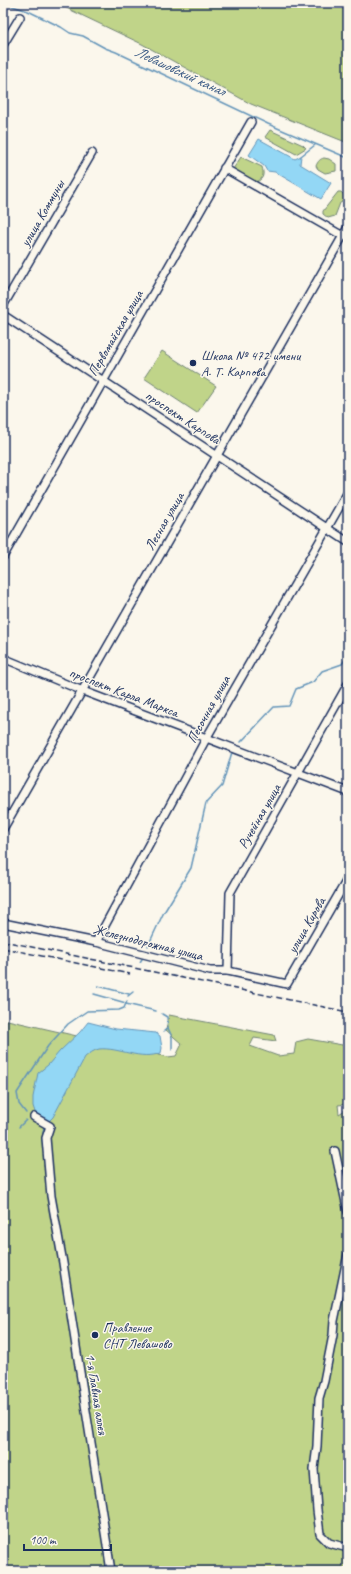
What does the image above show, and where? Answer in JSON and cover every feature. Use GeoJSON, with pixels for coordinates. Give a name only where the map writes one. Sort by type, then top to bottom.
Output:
{"type":"FeatureCollection","features":[{"type":"Feature","properties":{"kind":"street"},"geometry":{"type":"LineString","coordinates":[[3,45],[20,17]]}},
{"type":"Feature","properties":{"kind":"street","name":"Первомайская улица"},"geometry":{"type":"LineString","coordinates":[[3,557],[250,122]]}},
{"type":"Feature","properties":{"kind":"street","name":"улица Коммуны"},"geometry":{"type":"LineString","coordinates":[[3,306],[92,153]]}},
{"type":"Feature","properties":{"kind":"street"},"geometry":{"type":"LineString","coordinates":[[224,168],[343,236]]}},
{"type":"Feature","properties":{"kind":"street","name":"Лесная улица"},"geometry":{"type":"LineString","coordinates":[[3,829],[348,227]]}},
{"type":"Feature","properties":{"kind":"street","name":"проспект Карпова"},"geometry":{"type":"LineString","coordinates":[[3,315],[348,542]]}},
{"type":"Feature","properties":{"kind":"street","name":"Песочная улица"},"geometry":{"type":"LineString","coordinates":[[96,942],[207,737],[348,492]]}},
{"type":"Feature","properties":{"kind":"street","name":"проспект Карла Маркса"},"geometry":{"type":"LineString","coordinates":[[3,658],[83,691],[348,792]]}},
{"type":"Feature","properties":{"kind":"street","name":"Ручейная улица"},"geometry":{"type":"LineString","coordinates":[[228,971],[230,894],[348,684]]}},
{"type":"Feature","properties":{"kind":"street","name":"улица Кирова"},"geometry":{"type":"LineString","coordinates":[[287,984],[348,878]]}},
{"type":"Feature","properties":{"kind":"street","name":"Железнодорожная улица"},"geometry":{"type":"LineString","coordinates":[[3,923],[96,942],[210,971],[228,971],[287,984]]}},
{"type":"Feature","properties":{"kind":"street","name":"1-я Главная аллея"},"geometry":{"type":"LineString","coordinates":[[34,1117],[50,1126],[46,1138],[51,1196],[63,1263],[111,1571]]}},
{"type":"Feature","properties":{"kind":"street"},"geometry":{"type":"LineString","coordinates":[[335,1150],[348,1212]]}},
{"type":"Feature","properties":{"kind":"street"},"geometry":{"type":"LineString","coordinates":[[348,1254],[324,1381],[319,1398],[317,1446],[314,1469],[320,1534],[329,1543],[348,1548]]}},
{"type":"Feature","properties":{"kind":"green space"},"geometry":{"type":"Polygon","coordinates":[[[56,3],[348,3],[348,143],[251,104],[142,44],[56,3]]]}},
{"type":"Feature","properties":{"kind":"green space"},"geometry":{"type":"Polygon","coordinates":[[[270,130],[303,145],[306,148],[296,154],[265,137],[270,130]]]}},
{"type":"Feature","properties":{"kind":"green space"},"geometry":{"type":"Polygon","coordinates":[[[241,157],[262,167],[263,174],[261,179],[256,182],[233,169],[241,157]]]}},
{"type":"Feature","properties":{"kind":"green space"},"geometry":{"type":"Polygon","coordinates":[[[324,158],[329,159],[336,164],[336,171],[325,173],[318,169],[316,166],[320,160],[324,158]]]}},
{"type":"Feature","properties":{"kind":"green space"},"geometry":{"type":"Polygon","coordinates":[[[338,192],[341,192],[344,195],[345,200],[340,203],[335,216],[328,218],[323,214],[323,211],[338,192]]]}},
{"type":"Feature","properties":{"kind":"green space"},"geometry":{"type":"Polygon","coordinates":[[[162,351],[216,386],[197,413],[144,378],[162,351]]]}},
{"type":"Feature","properties":{"kind":"green space"},"geometry":{"type":"Polygon","coordinates":[[[169,1015],[274,1035],[276,1041],[254,1038],[250,1046],[278,1056],[294,1054],[296,1042],[308,1039],[348,1046],[348,1104],[338,1105],[339,1114],[348,1108],[348,1571],[3,1571],[3,1019],[168,1057],[176,1056],[182,1044],[166,1030],[169,1015]]]}},
{"type":"Feature","properties":{"kind":"water"},"geometry":{"type":"Polygon","coordinates":[[[259,139],[295,159],[301,156],[300,164],[331,183],[321,199],[275,172],[267,171],[264,166],[249,155],[259,139]]]}},
{"type":"Feature","properties":{"kind":"water"},"geometry":{"type":"Polygon","coordinates":[[[88,1022],[116,1029],[156,1033],[160,1036],[162,1048],[161,1053],[153,1055],[137,1055],[107,1049],[93,1051],[85,1057],[53,1117],[49,1121],[45,1121],[35,1112],[33,1106],[33,1097],[38,1073],[48,1065],[88,1022]]]}},
{"type":"Feature","properties":{"kind":"waterway","name":"Левашовский канал"},"geometry":{"type":"LineString","coordinates":[[3,3],[28,11],[70,33],[83,36],[105,48],[268,124],[348,158]]}},
{"type":"Feature","properties":{"kind":"waterway"},"geometry":{"type":"LineString","coordinates":[[301,156],[315,145]]}},
{"type":"Feature","properties":{"kind":"waterway"},"geometry":{"type":"LineString","coordinates":[[241,742],[274,707],[289,706],[296,689],[313,682],[322,671],[342,664],[348,655]]}},
{"type":"Feature","properties":{"kind":"waterway"},"geometry":{"type":"LineString","coordinates":[[148,946],[163,914],[191,868],[206,803],[222,786],[232,752]]}},
{"type":"Feature","properties":{"kind":"waterway"},"geometry":{"type":"LineString","coordinates":[[98,986],[129,994]]}},
{"type":"Feature","properties":{"kind":"waterway"},"geometry":{"type":"LineString","coordinates":[[128,996],[133,992]]}},
{"type":"Feature","properties":{"kind":"waterway"},"geometry":{"type":"LineString","coordinates":[[94,994],[126,1003]]}},
{"type":"Feature","properties":{"kind":"waterway"},"geometry":{"type":"LineString","coordinates":[[26,1113],[19,1104],[17,1093],[48,1046],[68,1024],[87,1011],[119,1010],[124,1008],[127,1001]]}},
{"type":"Feature","properties":{"kind":"waterway"},"geometry":{"type":"LineString","coordinates":[[126,1004],[156,1011]]}},
{"type":"Feature","properties":{"kind":"waterway"},"geometry":{"type":"LineString","coordinates":[[162,1014],[167,1017],[168,1028],[164,1031]]}},
{"type":"Feature","properties":{"kind":"waterway"},"geometry":{"type":"LineString","coordinates":[[168,1028],[172,1037],[172,1050]]}},
{"type":"Feature","properties":{"kind":"waterway"},"geometry":{"type":"LineString","coordinates":[[19,1127],[26,1120]]}},
{"type":"Feature","properties":{"kind":"waterway"},"geometry":{"type":"LineString","coordinates":[[42,1141],[44,1126]]}},
{"type":"Feature","properties":{"kind":"railway"},"geometry":{"type":"LineString","coordinates":[[3,941],[348,1012]]}},
{"type":"Feature","properties":{"kind":"railway"},"geometry":{"type":"LineString","coordinates":[[3,948],[130,974]]}},
{"type":"Feature","properties":{"kind":"place","name":"Школа № 472 имени А. Т. Карпова"},"geometry":{"type":"Point","coordinates":[193,363]}},
{"type":"Feature","properties":{"kind":"place","name":"Правление СНТ Левашово"},"geometry":{"type":"Point","coordinates":[95,1335]}}]}
